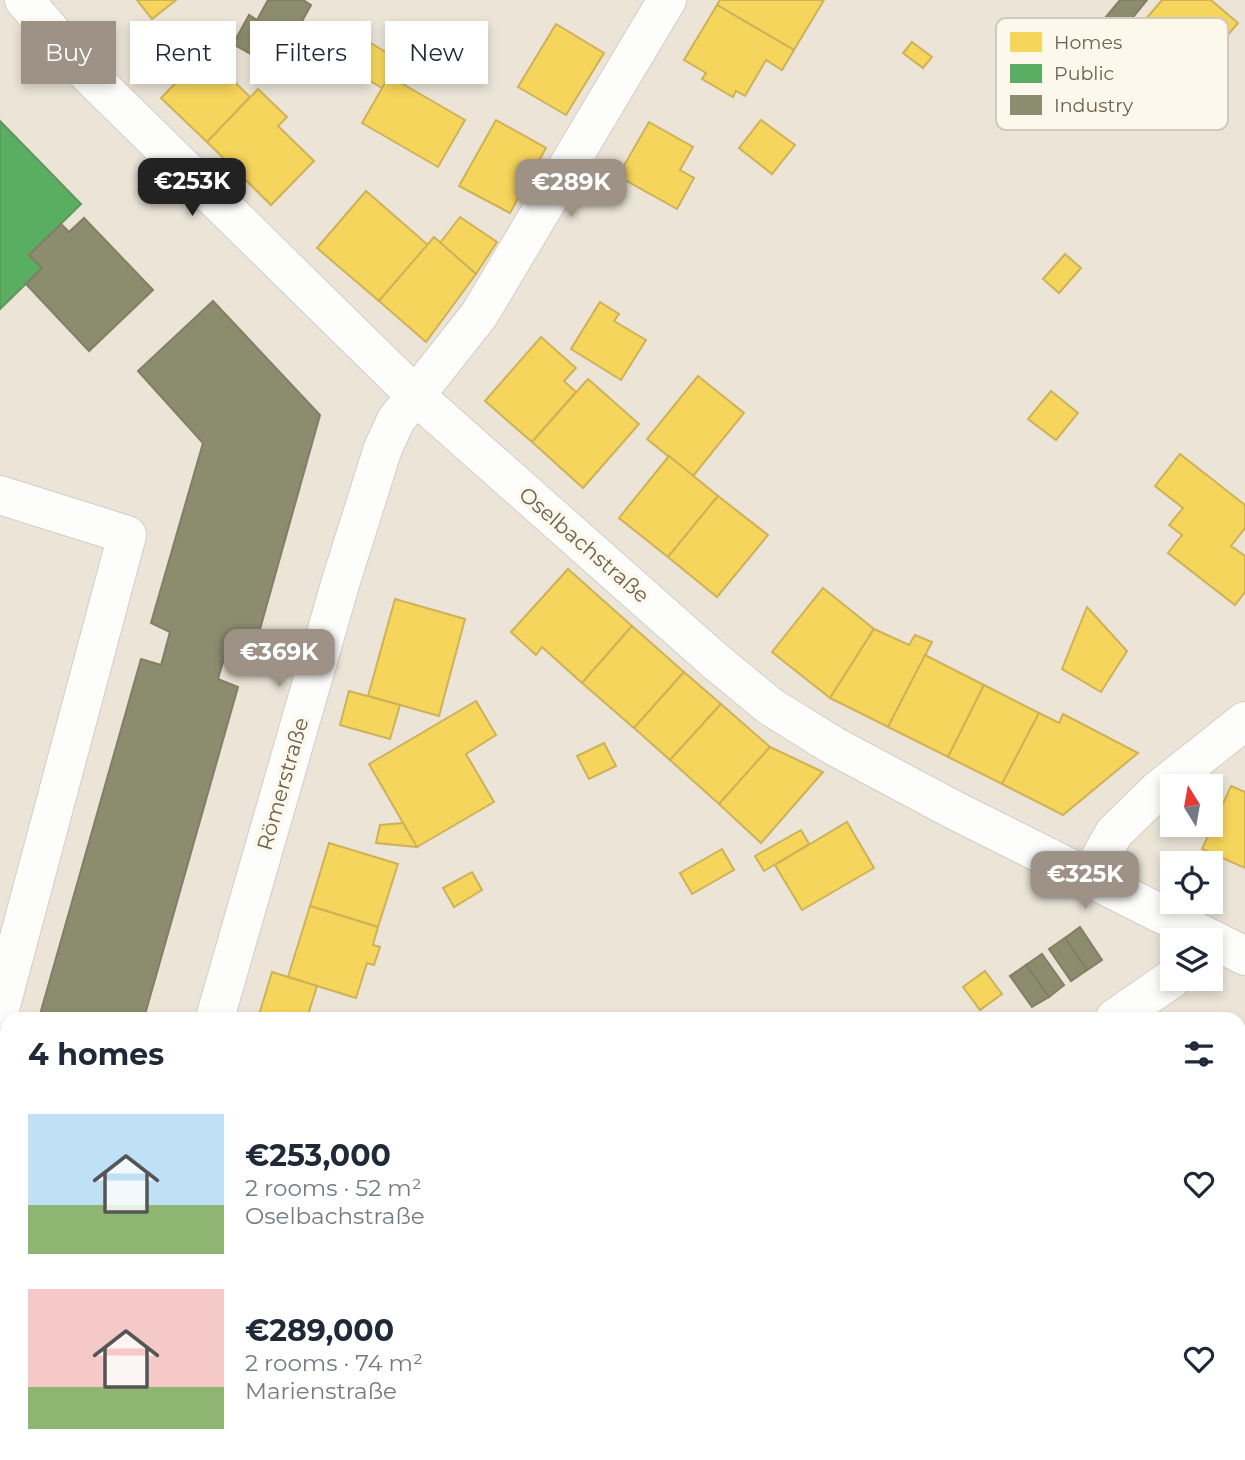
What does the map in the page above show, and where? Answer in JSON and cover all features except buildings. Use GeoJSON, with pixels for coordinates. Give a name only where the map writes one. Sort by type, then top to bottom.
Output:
{"type":"FeatureCollection","features":[{"type":"Feature","properties":{"kind":"street","name":"Oselbachstraße"},"geometry":{"type":"LineString","coordinates":[[24,0],[91,77],[416,396],[714,660],[771,707],[846,752],[1187,928]]}},
{"type":"Feature","properties":{"kind":"street","name":"Römerstraße"},"geometry":{"type":"LineString","coordinates":[[217,1012],[341,581],[383,448],[396,421],[479,315],[667,0]]}},
{"type":"Feature","properties":{"kind":"street"},"geometry":{"type":"LineString","coordinates":[[0,495],[127,536],[0,1009]]}},
{"type":"Feature","properties":{"kind":"street"},"geometry":{"type":"LineString","coordinates":[[1088,879],[1114,832],[1158,790],[1245,721]]}},
{"type":"Feature","properties":{"kind":"street","name":"Oselbachstraße"},"geometry":{"type":"LineString","coordinates":[[1223,946],[1245,956]]}},
{"type":"Feature","properties":{"kind":"street"},"geometry":{"type":"LineString","coordinates":[[1124,1012],[1160,987]]}},
{"type":"Feature","properties":{"kind":"shaded area"},"geometry":{"type":"Polygon","coordinates":[[[0,0],[1245,0],[1245,1012],[0,1012],[0,0]]]}}]}
